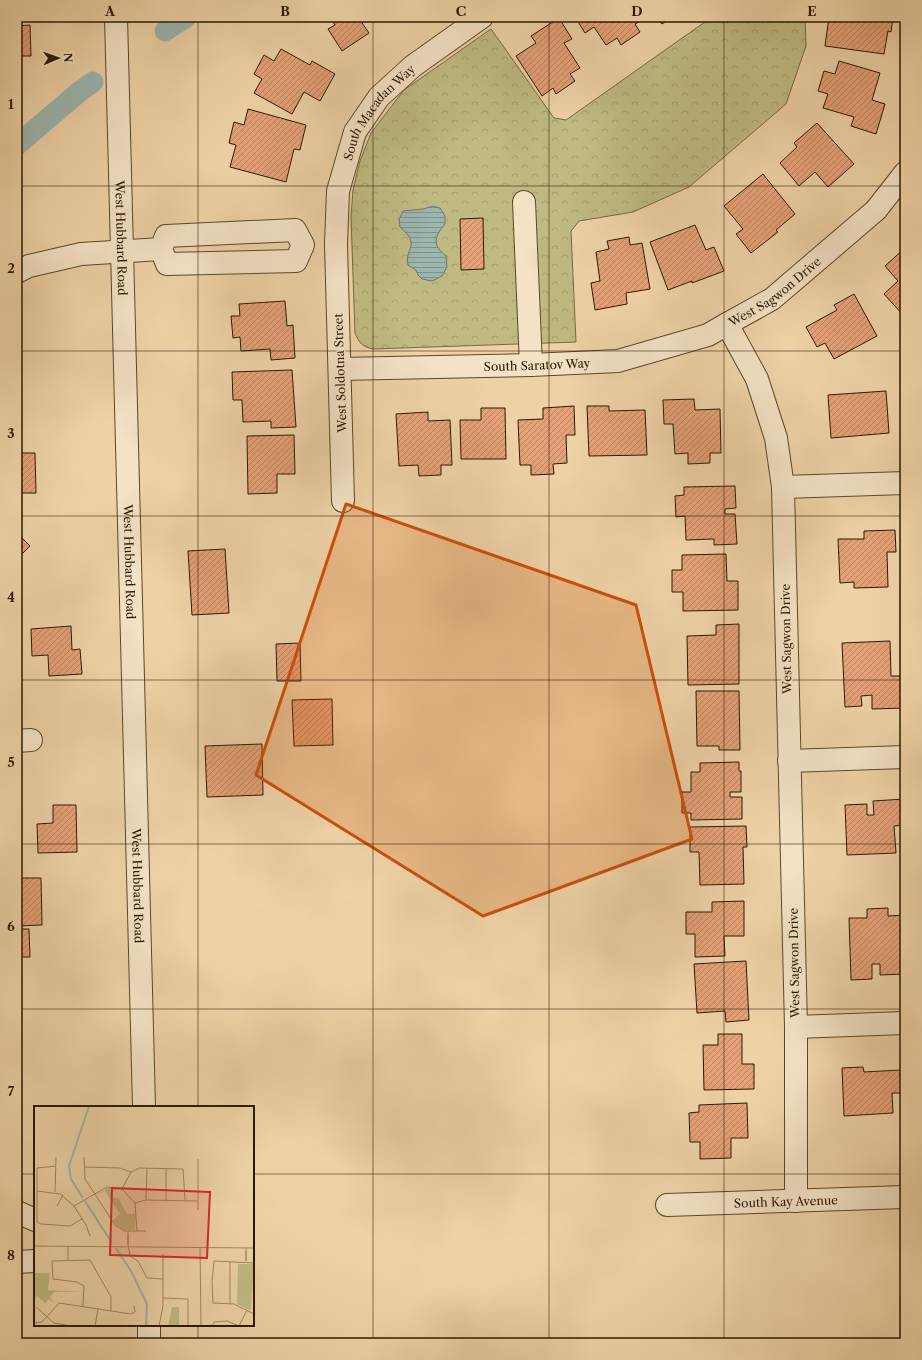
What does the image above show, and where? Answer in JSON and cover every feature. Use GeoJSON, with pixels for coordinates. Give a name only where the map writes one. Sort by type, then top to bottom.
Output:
{"type":"FeatureCollection","features":[{"type":"Feature","properties":{"kind":"street","name":"West Hubbard Road"},"geometry":{"type":"LineString","coordinates":[[116,17],[144,1106]]}},
{"type":"Feature","properties":{"kind":"street","name":"South Macadan Way"},"geometry":{"type":"LineString","coordinates":[[336,244],[338,192],[355,132],[379,97],[413,66],[482,17]]}},
{"type":"Feature","properties":{"kind":"street","name":"West Sagwon Drive"},"geometry":{"type":"LineString","coordinates":[[796,1201],[796,1027],[783,487],[776,438],[757,379],[728,324],[772,299],[876,210],[905,173]]}},
{"type":"Feature","properties":{"kind":"street"},"geometry":{"type":"LineString","coordinates":[[524,202],[531,365]]}},
{"type":"Feature","properties":{"kind":"street"},"geometry":{"type":"LineString","coordinates":[[295,230],[303,245],[296,261],[266,262],[167,264],[161,249],[166,236],[295,230]]}},
{"type":"Feature","properties":{"kind":"street"},"geometry":{"type":"LineString","coordinates":[[303,245],[336,244]]}},
{"type":"Feature","properties":{"kind":"street","name":"West Soldotna Street"},"geometry":{"type":"LineString","coordinates":[[336,244],[343,501]]}},
{"type":"Feature","properties":{"kind":"street"},"geometry":{"type":"LineString","coordinates":[[17,272],[29,266],[81,254],[161,249]]}},
{"type":"Feature","properties":{"kind":"street","name":"South Saratov Way"},"geometry":{"type":"LineString","coordinates":[[340,369],[531,365],[618,361],[708,335],[728,324]]}},
{"type":"Feature","properties":{"kind":"street"},"geometry":{"type":"LineString","coordinates":[[783,487],[905,483]]}},
{"type":"Feature","properties":{"kind":"street"},"geometry":{"type":"LineString","coordinates":[[789,761],[905,757]]}},
{"type":"Feature","properties":{"kind":"street"},"geometry":{"type":"LineString","coordinates":[[796,1027],[905,1023]]}},
{"type":"Feature","properties":{"kind":"street","name":"South Kay Avenue"},"geometry":{"type":"LineString","coordinates":[[667,1205],[905,1197]]}},
{"type":"Feature","properties":{"kind":"street"},"geometry":{"type":"LineString","coordinates":[[17,1212],[34,1220]]}},
{"type":"Feature","properties":{"kind":"street"},"geometry":{"type":"LineString","coordinates":[[17,1262],[34,1261]]}},
{"type":"Feature","properties":{"kind":"street"},"geometry":{"type":"LineString","coordinates":[[149,1326],[149,1343]]}},
{"type":"Feature","properties":{"kind":"highlighted area"},"geometry":{"type":"Polygon","coordinates":[[[346,504],[636,605],[692,839],[483,916],[256,775],[346,504]]]}},
{"type":"Feature","properties":{"kind":"green space"},"geometry":{"type":"Polygon","coordinates":[[[712,17],[805,17],[806,46],[786,104],[689,187],[633,212],[579,221],[571,231],[576,342],[373,349],[364,346],[360,342],[355,333],[351,217],[353,190],[360,161],[371,133],[404,90],[491,29],[554,118],[566,120],[712,17]]]}},
{"type":"Feature","properties":{"kind":"water"},"geometry":{"type":"Polygon","coordinates":[[[432,206],[440,208],[445,216],[445,224],[436,241],[438,248],[446,256],[447,267],[442,276],[432,281],[422,279],[416,270],[408,265],[407,259],[411,243],[406,233],[400,227],[399,219],[403,211],[428,208],[432,206]]]}},
{"type":"Feature","properties":{"kind":"building"},"geometry":{"type":"Polygon","coordinates":[[[330,17],[371,17],[362,23],[369,33],[342,51],[328,29],[335,25],[330,17]]]}},
{"type":"Feature","properties":{"kind":"building"},"geometry":{"type":"Polygon","coordinates":[[[575,17],[646,18],[635,24],[640,32],[621,45],[617,38],[606,45],[594,27],[585,33],[575,17]]]}},
{"type":"Feature","properties":{"kind":"building"},"geometry":{"type":"Polygon","coordinates":[[[657,17],[672,17],[662,24],[657,17]]]}},
{"type":"Feature","properties":{"kind":"building"},"geometry":{"type":"Polygon","coordinates":[[[829,17],[839,19],[839,17],[893,17],[891,32],[888,31],[884,54],[825,46],[829,17]]]}},
{"type":"Feature","properties":{"kind":"building"},"geometry":{"type":"Polygon","coordinates":[[[559,18],[572,39],[564,43],[580,68],[570,74],[575,81],[556,94],[553,88],[542,96],[516,56],[536,43],[531,36],[559,18]]]}},
{"type":"Feature","properties":{"kind":"building"},"geometry":{"type":"Polygon","coordinates":[[[30,25],[31,56],[17,56],[17,26],[30,25]]]}},
{"type":"Feature","properties":{"kind":"building"},"geometry":{"type":"Polygon","coordinates":[[[281,49],[310,65],[312,61],[335,74],[320,101],[304,92],[292,114],[254,93],[262,79],[254,74],[264,55],[274,61],[281,49]]]}},
{"type":"Feature","properties":{"kind":"building"},"geometry":{"type":"Polygon","coordinates":[[[839,61],[880,73],[872,100],[885,104],[876,134],[851,126],[854,117],[823,108],[828,94],[818,91],[824,71],[835,74],[839,61]]]}},
{"type":"Feature","properties":{"kind":"building"},"geometry":{"type":"Polygon","coordinates":[[[248,109],[306,125],[300,150],[294,149],[286,182],[230,167],[236,145],[229,143],[234,122],[244,125],[248,109]]]}},
{"type":"Feature","properties":{"kind":"building"},"geometry":{"type":"Polygon","coordinates":[[[817,123],[854,164],[828,187],[815,172],[799,186],[780,163],[797,147],[794,143],[817,123]]]}},
{"type":"Feature","properties":{"kind":"building"},"geometry":{"type":"Polygon","coordinates":[[[763,174],[795,214],[776,230],[778,232],[751,253],[736,234],[743,229],[724,206],[763,174]]]}},
{"type":"Feature","properties":{"kind":"building"},"geometry":{"type":"Polygon","coordinates":[[[483,218],[484,269],[461,270],[460,219],[483,218]]]}},
{"type":"Feature","properties":{"kind":"building"},"geometry":{"type":"Polygon","coordinates":[[[695,225],[706,250],[714,247],[724,271],[668,290],[650,242],[695,225]]]}},
{"type":"Feature","properties":{"kind":"building"},"geometry":{"type":"Polygon","coordinates":[[[629,237],[630,245],[642,243],[650,289],[626,293],[627,304],[595,310],[591,283],[600,281],[596,252],[609,249],[607,241],[629,237]]]}},
{"type":"Feature","properties":{"kind":"building"},"geometry":{"type":"Polygon","coordinates":[[[905,248],[904,316],[884,294],[898,281],[885,266],[905,248]]]}},
{"type":"Feature","properties":{"kind":"building"},"geometry":{"type":"Polygon","coordinates":[[[854,294],[877,336],[834,359],[825,343],[817,347],[806,327],[837,310],[834,305],[854,294]]]}},
{"type":"Feature","properties":{"kind":"building"},"geometry":{"type":"Polygon","coordinates":[[[285,301],[287,326],[293,325],[295,358],[271,360],[270,349],[241,351],[240,337],[233,338],[231,316],[240,316],[239,304],[285,301]]]}},
{"type":"Feature","properties":{"kind":"building"},"geometry":{"type":"Polygon","coordinates":[[[292,370],[296,427],[271,428],[271,421],[243,422],[242,400],[233,400],[232,372],[292,370]]]}},
{"type":"Feature","properties":{"kind":"building"},"geometry":{"type":"Polygon","coordinates":[[[886,391],[889,433],[831,438],[828,395],[886,391]]]}},
{"type":"Feature","properties":{"kind":"building"},"geometry":{"type":"Polygon","coordinates":[[[694,399],[695,410],[720,409],[721,453],[710,453],[710,463],[688,464],[688,453],[675,454],[673,424],[664,424],[663,400],[694,399]]]}},
{"type":"Feature","properties":{"kind":"building"},"geometry":{"type":"Polygon","coordinates":[[[574,406],[575,435],[566,435],[567,463],[553,464],[554,474],[531,475],[531,465],[520,465],[518,420],[543,419],[543,408],[574,406]]]}},
{"type":"Feature","properties":{"kind":"building"},"geometry":{"type":"Polygon","coordinates":[[[587,406],[609,406],[609,411],[645,410],[647,455],[589,456],[587,406]]]}},
{"type":"Feature","properties":{"kind":"building"},"geometry":{"type":"Polygon","coordinates":[[[481,408],[505,408],[506,459],[461,459],[460,420],[481,420],[481,408]]]}},
{"type":"Feature","properties":{"kind":"building"},"geometry":{"type":"Polygon","coordinates":[[[428,412],[428,421],[450,420],[452,465],[441,465],[441,475],[419,476],[418,465],[399,466],[396,414],[428,412]]]}},
{"type":"Feature","properties":{"kind":"building"},"geometry":{"type":"Polygon","coordinates":[[[294,435],[295,474],[277,474],[277,493],[248,494],[247,436],[294,435]]]}},
{"type":"Feature","properties":{"kind":"building"},"geometry":{"type":"Polygon","coordinates":[[[17,453],[35,453],[36,493],[17,493],[17,453]]]}},
{"type":"Feature","properties":{"kind":"building"},"geometry":{"type":"Polygon","coordinates":[[[735,486],[736,508],[725,509],[725,514],[735,514],[737,544],[714,545],[714,539],[686,540],[685,516],[676,517],[675,496],[684,495],[684,487],[735,486]]]}},
{"type":"Feature","properties":{"kind":"building"},"geometry":{"type":"Polygon","coordinates":[[[895,530],[896,552],[887,552],[888,587],[854,588],[854,582],[840,583],[838,539],[864,539],[864,531],[895,530]]]}},
{"type":"Feature","properties":{"kind":"building"},"geometry":{"type":"Polygon","coordinates":[[[17,533],[30,546],[17,559],[17,533]]]}},
{"type":"Feature","properties":{"kind":"building"},"geometry":{"type":"Polygon","coordinates":[[[225,549],[229,613],[192,615],[188,551],[225,549]]]}},
{"type":"Feature","properties":{"kind":"building"},"geometry":{"type":"Polygon","coordinates":[[[726,554],[727,581],[738,581],[738,610],[683,611],[683,592],[672,592],[672,570],[682,570],[682,555],[726,554]]]}},
{"type":"Feature","properties":{"kind":"building"},"geometry":{"type":"Polygon","coordinates":[[[739,624],[739,684],[688,685],[687,636],[716,635],[716,625],[739,624]]]}},
{"type":"Feature","properties":{"kind":"building"},"geometry":{"type":"Polygon","coordinates":[[[71,626],[72,650],[80,649],[82,674],[49,676],[48,655],[32,656],[31,629],[71,626]]]}},
{"type":"Feature","properties":{"kind":"building"},"geometry":{"type":"Polygon","coordinates":[[[890,641],[891,676],[902,676],[903,708],[872,709],[872,695],[861,696],[862,706],[845,707],[842,643],[890,641]]]}},
{"type":"Feature","properties":{"kind":"building"},"geometry":{"type":"Polygon","coordinates":[[[300,643],[301,681],[277,681],[276,644],[300,643]]]}},
{"type":"Feature","properties":{"kind":"building"},"geometry":{"type":"Polygon","coordinates":[[[696,691],[739,691],[740,750],[719,750],[719,746],[697,746],[696,691]]]}},
{"type":"Feature","properties":{"kind":"building"},"geometry":{"type":"Polygon","coordinates":[[[332,699],[333,745],[294,746],[292,700],[332,699]]]}},
{"type":"Feature","properties":{"kind":"building"},"geometry":{"type":"Polygon","coordinates":[[[262,744],[263,795],[207,797],[205,746],[262,744]]]}},
{"type":"Feature","properties":{"kind":"building"},"geometry":{"type":"Polygon","coordinates":[[[739,762],[739,771],[741,771],[741,792],[730,792],[730,797],[742,797],[742,819],[691,820],[691,813],[682,813],[682,792],[691,792],[691,772],[700,772],[700,763],[739,762]]]}},
{"type":"Feature","properties":{"kind":"building"},"geometry":{"type":"Polygon","coordinates":[[[904,799],[905,825],[894,826],[896,853],[847,855],[845,805],[867,804],[867,815],[874,815],[873,801],[904,799]]]}},
{"type":"Feature","properties":{"kind":"building"},"geometry":{"type":"Polygon","coordinates":[[[53,805],[76,805],[77,852],[38,853],[37,824],[53,823],[53,805]]]}},
{"type":"Feature","properties":{"kind":"building"},"geometry":{"type":"Polygon","coordinates":[[[746,826],[747,847],[743,847],[744,884],[700,885],[699,852],[690,852],[690,827],[746,826]]]}},
{"type":"Feature","properties":{"kind":"building"},"geometry":{"type":"Polygon","coordinates":[[[17,878],[41,878],[42,925],[17,926],[17,878]]]}},
{"type":"Feature","properties":{"kind":"building"},"geometry":{"type":"Polygon","coordinates":[[[744,901],[744,936],[724,936],[725,956],[695,957],[695,934],[686,934],[686,912],[712,912],[712,902],[744,901]]]}},
{"type":"Feature","properties":{"kind":"building"},"geometry":{"type":"Polygon","coordinates":[[[888,908],[888,916],[905,915],[905,974],[880,975],[880,964],[872,964],[872,979],[851,980],[849,918],[867,918],[867,909],[888,908]]]}},
{"type":"Feature","properties":{"kind":"building"},"geometry":{"type":"Polygon","coordinates":[[[17,929],[29,929],[30,957],[17,957],[17,929]]]}},
{"type":"Feature","properties":{"kind":"building"},"geometry":{"type":"Polygon","coordinates":[[[746,961],[749,1020],[726,1022],[725,1011],[697,1013],[694,964],[746,961]]]}},
{"type":"Feature","properties":{"kind":"building"},"geometry":{"type":"Polygon","coordinates":[[[718,1034],[742,1034],[742,1064],[754,1064],[754,1089],[704,1090],[703,1045],[718,1045],[718,1034]]]}},
{"type":"Feature","properties":{"kind":"building"},"geometry":{"type":"Polygon","coordinates":[[[863,1067],[864,1072],[900,1070],[901,1093],[892,1093],[893,1113],[844,1116],[842,1068],[863,1067]]]}},
{"type":"Feature","properties":{"kind":"building"},"geometry":{"type":"Polygon","coordinates":[[[747,1103],[748,1138],[731,1138],[731,1158],[700,1159],[700,1142],[690,1142],[689,1113],[699,1112],[699,1105],[747,1103]]]}},
{"type":"Feature","properties":{"kind":"waterway"},"geometry":{"type":"LineString","coordinates":[[165,31],[186,17]]}},
{"type":"Feature","properties":{"kind":"waterway"},"geometry":{"type":"LineString","coordinates":[[17,145],[79,92],[93,82]]}}]}
